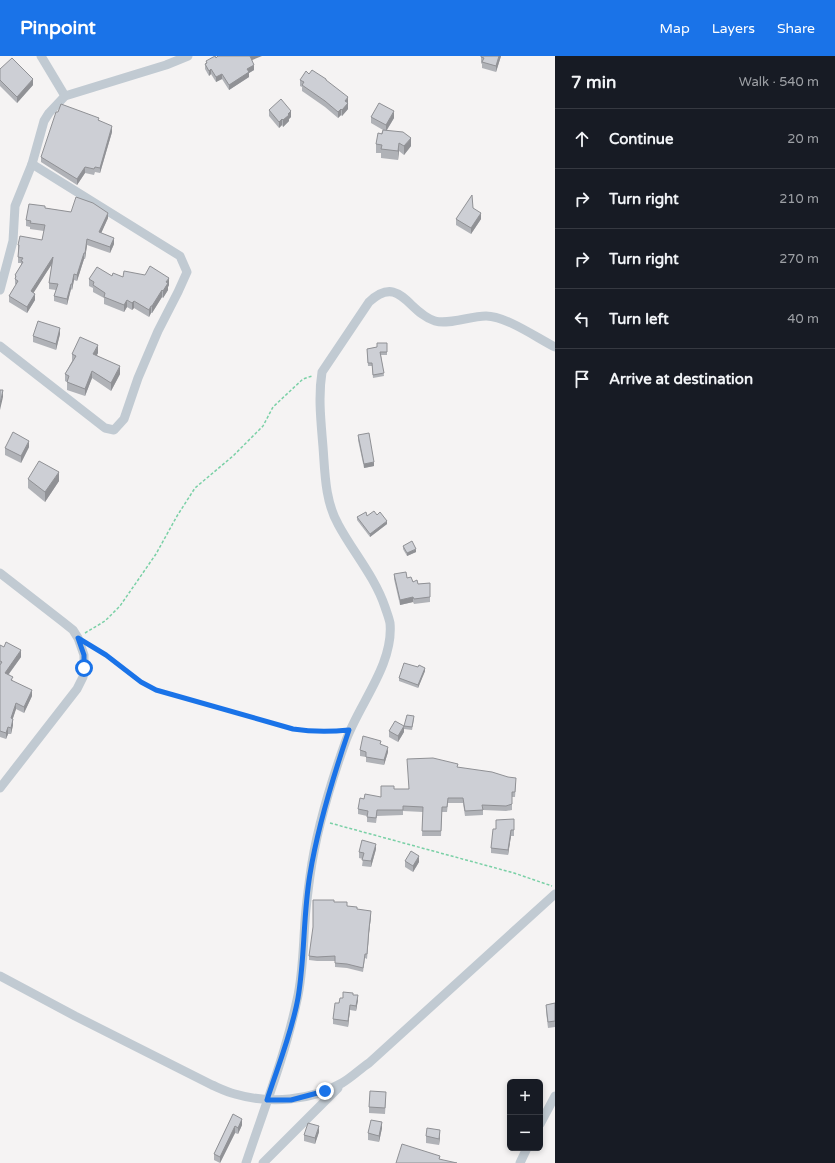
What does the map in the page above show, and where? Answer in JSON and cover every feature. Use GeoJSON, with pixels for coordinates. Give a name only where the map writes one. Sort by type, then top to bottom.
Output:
{"type":"FeatureCollection","features":[{"type":"Feature","properties":{"kind":"street"},"geometry":{"type":"LineString","coordinates":[[40,56],[65,96]]}},
{"type":"Feature","properties":{"kind":"street"},"geometry":{"type":"LineString","coordinates":[[0,290],[13,241],[15,206],[32,164],[44,121],[49,113],[65,96],[166,65],[188,56]]}},
{"type":"Feature","properties":{"kind":"street"},"geometry":{"type":"LineString","coordinates":[[0,346],[105,428],[114,430],[124,419],[138,378],[158,331],[187,272],[180,256],[32,164]]}},
{"type":"Feature","properties":{"kind":"street"},"geometry":{"type":"LineString","coordinates":[[246,1163],[287,1041],[298,999],[304,958],[305,921],[310,874],[321,821],[349,730],[382,667],[390,637],[390,622],[383,601],[369,574],[338,524],[331,508],[326,484],[320,409],[320,385],[322,372],[369,302],[376,295],[385,291],[392,291],[401,296],[426,317],[435,321],[444,322],[476,316],[496,317],[505,320],[555,347]]}},
{"type":"Feature","properties":{"kind":"street"},"geometry":{"type":"LineString","coordinates":[[0,573],[73,630],[78,638],[84,655],[83,677],[77,688],[0,788]]}},
{"type":"Feature","properties":{"kind":"street"},"geometry":{"type":"LineString","coordinates":[[263,1163],[343,1083],[369,1063],[555,894]]}},
{"type":"Feature","properties":{"kind":"street"},"geometry":{"type":"LineString","coordinates":[[0,976],[75,1016],[212,1085],[235,1094],[267,1100],[291,1100],[325,1091],[343,1083]]}},
{"type":"Feature","properties":{"kind":"street"},"geometry":{"type":"LineString","coordinates":[[543,1118],[555,1096]]}},
{"type":"Feature","properties":{"kind":"street"},"geometry":{"type":"LineString","coordinates":[[520,1163],[526,1151]]}},
{"type":"Feature","properties":{"kind":"path"},"geometry":{"type":"LineString","coordinates":[[322,372],[303,379],[273,407],[263,426],[233,456],[195,488],[177,516],[156,554],[120,606],[105,622],[78,638],[106,655],[141,682],[156,690],[293,729],[326,732],[349,730]]}},
{"type":"Feature","properties":{"kind":"path"},"geometry":{"type":"LineString","coordinates":[[321,821],[514,873],[555,887]]}},
{"type":"Feature","properties":{"kind":"building"},"geometry":{"type":"Polygon","coordinates":[[[215,56],[216,58],[218,56],[250,56],[254,65],[247,69],[249,72],[229,85],[222,74],[216,77],[211,69],[209,71],[205,64],[207,63],[206,61],[215,56]]]}},
{"type":"Feature","properties":{"kind":"building"},"geometry":{"type":"Polygon","coordinates":[[[481,56],[499,56],[496,66],[482,62],[484,58],[481,56]]]}},
{"type":"Feature","properties":{"kind":"building"},"geometry":{"type":"Polygon","coordinates":[[[12,58],[33,79],[17,97],[0,80],[0,69],[12,58]]]}},
{"type":"Feature","properties":{"kind":"building"},"geometry":{"type":"Polygon","coordinates":[[[312,70],[326,79],[348,97],[345,101],[348,103],[342,110],[341,109],[338,112],[302,85],[304,82],[300,80],[306,71],[309,74],[312,70]]]}},
{"type":"Feature","properties":{"kind":"building"},"geometry":{"type":"Polygon","coordinates":[[[281,99],[291,111],[288,114],[289,115],[279,122],[269,110],[281,99]]]}},
{"type":"Feature","properties":{"kind":"building"},"geometry":{"type":"Polygon","coordinates":[[[379,103],[394,111],[386,125],[371,117],[379,103]]]}},
{"type":"Feature","properties":{"kind":"building"},"geometry":{"type":"Polygon","coordinates":[[[61,104],[99,118],[98,120],[112,126],[100,168],[95,167],[94,169],[85,167],[77,179],[41,157],[56,112],[58,112],[61,104]]]}},
{"type":"Feature","properties":{"kind":"building"},"geometry":{"type":"Polygon","coordinates":[[[383,130],[403,132],[411,138],[404,146],[399,143],[398,151],[381,149],[382,145],[376,144],[378,133],[382,134],[383,130]]]}},
{"type":"Feature","properties":{"kind":"building"},"geometry":{"type":"Polygon","coordinates":[[[472,195],[473,208],[481,213],[471,228],[456,219],[472,195]]]}},
{"type":"Feature","properties":{"kind":"building"},"geometry":{"type":"Polygon","coordinates":[[[76,197],[93,203],[108,213],[99,232],[114,238],[110,247],[87,239],[85,253],[77,275],[74,274],[67,299],[54,296],[58,284],[49,283],[53,257],[31,291],[35,294],[27,307],[9,296],[18,281],[15,279],[15,275],[23,262],[21,261],[23,258],[18,257],[20,236],[42,240],[45,225],[30,223],[31,221],[26,220],[29,204],[71,212],[76,197]]]}},
{"type":"Feature","properties":{"kind":"building"},"geometry":{"type":"Polygon","coordinates":[[[150,266],[169,278],[163,291],[162,290],[149,310],[134,301],[132,303],[127,300],[124,305],[104,297],[105,293],[93,285],[94,282],[89,279],[97,267],[112,276],[113,273],[123,277],[124,271],[145,275],[150,266]]]}},
{"type":"Feature","properties":{"kind":"building"},"geometry":{"type":"Polygon","coordinates":[[[38,321],[60,328],[56,344],[33,336],[38,321]]]}},
{"type":"Feature","properties":{"kind":"building"},"geometry":{"type":"Polygon","coordinates":[[[80,337],[98,345],[93,354],[120,366],[111,383],[92,371],[85,389],[67,382],[69,376],[65,374],[76,356],[72,354],[80,337]]]}},
{"type":"Feature","properties":{"kind":"building"},"geometry":{"type":"Polygon","coordinates":[[[377,343],[387,343],[387,352],[380,352],[384,373],[373,375],[372,363],[368,363],[367,349],[377,347],[377,343]]]}},
{"type":"Feature","properties":{"kind":"building"},"geometry":{"type":"Polygon","coordinates":[[[0,390],[3,390],[0,404],[0,390]]]}},
{"type":"Feature","properties":{"kind":"building"},"geometry":{"type":"Polygon","coordinates":[[[13,432],[29,441],[21,456],[5,448],[13,432]]]}},
{"type":"Feature","properties":{"kind":"building"},"geometry":{"type":"Polygon","coordinates":[[[369,433],[374,462],[364,464],[358,435],[369,433]]]}},
{"type":"Feature","properties":{"kind":"building"},"geometry":{"type":"Polygon","coordinates":[[[39,461],[59,472],[45,492],[28,479],[39,461]]]}},
{"type":"Feature","properties":{"kind":"building"},"geometry":{"type":"Polygon","coordinates":[[[374,511],[377,515],[380,512],[387,521],[370,534],[357,517],[366,512],[367,516],[374,511]]]}},
{"type":"Feature","properties":{"kind":"building"},"geometry":{"type":"Polygon","coordinates":[[[412,541],[416,549],[407,553],[403,546],[412,541]]]}},
{"type":"Feature","properties":{"kind":"building"},"geometry":{"type":"Polygon","coordinates":[[[406,572],[407,578],[411,577],[413,582],[417,580],[418,584],[430,583],[430,597],[414,599],[413,597],[400,600],[394,574],[406,572]]]}},
{"type":"Feature","properties":{"kind":"building"},"geometry":{"type":"Polygon","coordinates":[[[6,642],[21,650],[5,673],[13,677],[11,680],[32,690],[24,707],[16,703],[11,718],[13,719],[11,728],[8,727],[6,733],[0,731],[0,665],[2,662],[0,661],[0,645],[4,647],[6,642]]]}},
{"type":"Feature","properties":{"kind":"building"},"geometry":{"type":"Polygon","coordinates":[[[404,663],[418,667],[419,665],[425,668],[418,685],[399,678],[404,663]]]}},
{"type":"Feature","properties":{"kind":"building"},"geometry":{"type":"Polygon","coordinates":[[[407,715],[414,716],[412,727],[404,726],[407,715]]]}},
{"type":"Feature","properties":{"kind":"building"},"geometry":{"type":"Polygon","coordinates":[[[395,721],[404,726],[398,736],[389,731],[395,721]]]}},
{"type":"Feature","properties":{"kind":"building"},"geometry":{"type":"Polygon","coordinates":[[[363,736],[381,741],[380,744],[388,747],[384,760],[366,757],[366,752],[360,750],[363,736]]]}},
{"type":"Feature","properties":{"kind":"building"},"geometry":{"type":"Polygon","coordinates":[[[433,758],[458,764],[457,767],[492,772],[516,778],[515,792],[512,792],[512,804],[506,806],[482,805],[483,810],[465,811],[463,798],[448,798],[447,807],[442,807],[441,831],[422,831],[423,807],[403,806],[403,810],[377,810],[376,818],[367,817],[368,811],[358,809],[360,798],[364,799],[365,794],[381,797],[381,786],[394,786],[394,789],[409,789],[407,759],[433,758]]]}},
{"type":"Feature","properties":{"kind":"building"},"geometry":{"type":"Polygon","coordinates":[[[514,819],[514,830],[511,830],[508,850],[491,848],[493,829],[496,829],[496,820],[514,819]]]}},
{"type":"Feature","properties":{"kind":"building"},"geometry":{"type":"Polygon","coordinates":[[[362,840],[376,844],[371,861],[362,860],[364,853],[359,852],[362,840]]]}},
{"type":"Feature","properties":{"kind":"building"},"geometry":{"type":"Polygon","coordinates":[[[411,851],[419,856],[413,866],[405,861],[411,851]]]}},
{"type":"Feature","properties":{"kind":"building"},"geometry":{"type":"Polygon","coordinates":[[[313,900],[334,900],[334,902],[347,902],[347,906],[371,911],[367,954],[365,954],[363,968],[335,963],[335,956],[309,956],[313,927],[313,900]]]}},
{"type":"Feature","properties":{"kind":"building"},"geometry":{"type":"Polygon","coordinates":[[[343,992],[358,995],[356,1006],[350,1005],[348,1021],[333,1019],[335,1003],[339,1003],[340,998],[343,998],[343,992]]]}},
{"type":"Feature","properties":{"kind":"building"},"geometry":{"type":"Polygon","coordinates":[[[555,1003],[555,1021],[548,1022],[546,1005],[555,1003]]]}},
{"type":"Feature","properties":{"kind":"building"},"geometry":{"type":"Polygon","coordinates":[[[370,1091],[386,1092],[385,1108],[369,1107],[370,1091]]]}},
{"type":"Feature","properties":{"kind":"building"},"geometry":{"type":"Polygon","coordinates":[[[233,1114],[242,1119],[238,1128],[235,1126],[220,1157],[214,1154],[233,1114]]]}},
{"type":"Feature","properties":{"kind":"building"},"geometry":{"type":"Polygon","coordinates":[[[371,1120],[382,1122],[379,1136],[368,1133],[371,1120]]]}},
{"type":"Feature","properties":{"kind":"building"},"geometry":{"type":"Polygon","coordinates":[[[308,1123],[319,1126],[315,1138],[304,1135],[308,1123]]]}},
{"type":"Feature","properties":{"kind":"building"},"geometry":{"type":"Polygon","coordinates":[[[427,1128],[440,1130],[439,1139],[426,1136],[427,1128]]]}},
{"type":"Feature","properties":{"kind":"building"},"geometry":{"type":"Polygon","coordinates":[[[402,1144],[440,1156],[439,1159],[457,1163],[396,1163],[402,1144]]]}},
{"type":"Feature","properties":{"kind":"route"},"geometry":{"type":"LineString","coordinates":[[84,668],[84,655],[78,638],[106,655],[148,687],[156,690],[293,729],[326,732],[349,730],[321,821],[310,874],[305,921],[304,958],[298,999],[287,1041],[267,1100],[291,1100],[325,1091]]}}]}
